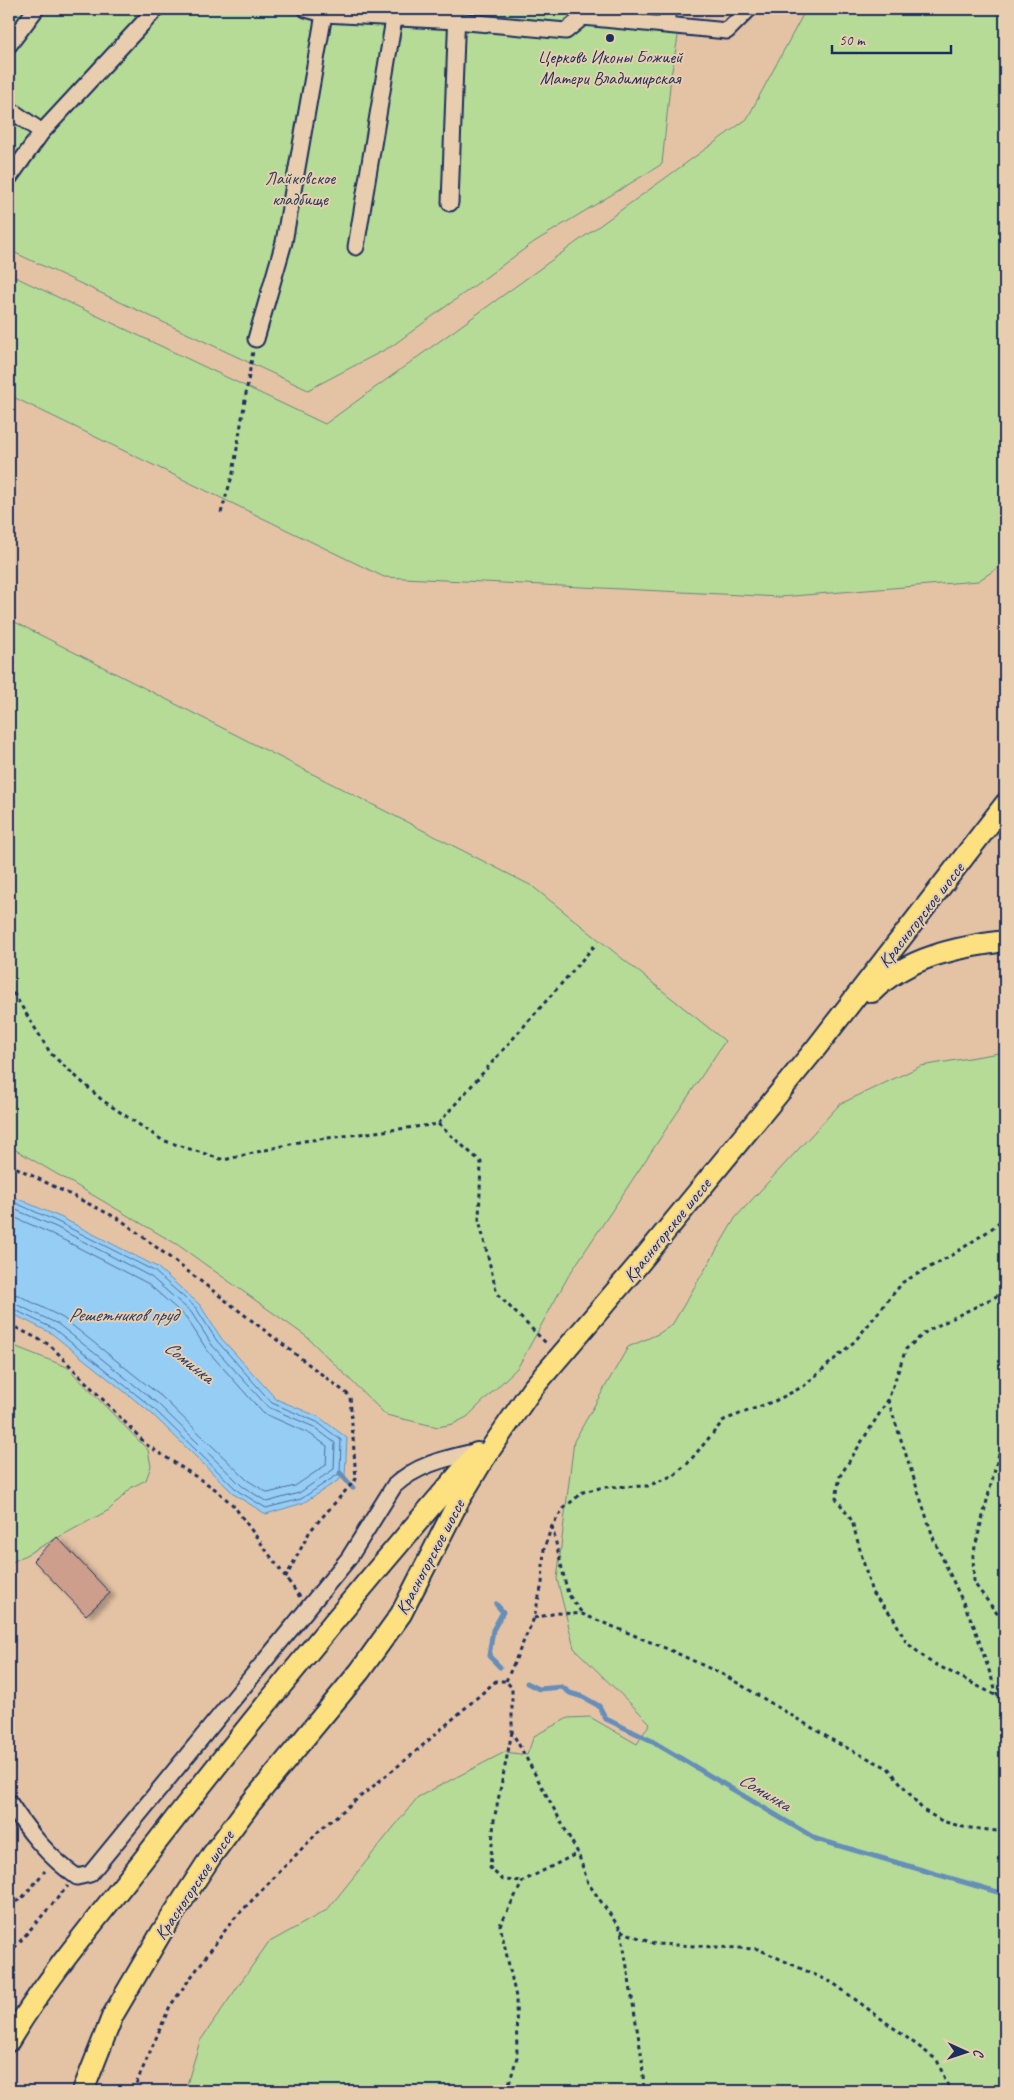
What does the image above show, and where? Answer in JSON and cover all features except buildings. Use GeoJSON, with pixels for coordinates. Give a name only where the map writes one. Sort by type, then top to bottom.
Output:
{"type":"FeatureCollection","features":[{"type":"Feature","properties":{"kind":"main road","name":"Красногорское шоссе"},"geometry":{"type":"LineString","coordinates":[[83,2091],[113,2015],[194,1882],[250,1804],[360,1671],[392,1627],[418,1585],[464,1492],[532,1389],[644,1258],[816,1048],[1005,804]]}},
{"type":"Feature","properties":{"kind":"main road"},"geometry":{"type":"LineString","coordinates":[[910,929],[906,943],[909,951],[918,960]]}},
{"type":"Feature","properties":{"kind":"main road","name":"Красногорское шоссе"},"geometry":{"type":"LineString","coordinates":[[816,1048],[888,976],[918,960],[973,946],[1005,941]]}},
{"type":"Feature","properties":{"kind":"main road"},"geometry":{"type":"LineString","coordinates":[[9,2041],[48,1982],[207,1776],[377,1568],[532,1389]]}},
{"type":"Feature","properties":{"kind":"street"},"geometry":{"type":"LineString","coordinates":[[9,46],[36,9]]}},
{"type":"Feature","properties":{"kind":"street"},"geometry":{"type":"LineString","coordinates":[[9,178],[42,132],[156,9]]}},
{"type":"Feature","properties":{"kind":"street"},"geometry":{"type":"LineString","coordinates":[[306,9],[324,14],[394,19],[456,15],[566,31],[582,17],[728,31],[749,9]]}},
{"type":"Feature","properties":{"kind":"street"},"geometry":{"type":"LineString","coordinates":[[666,24],[668,9]]}},
{"type":"Feature","properties":{"kind":"street"},"geometry":{"type":"LineString","coordinates":[[256,338],[284,242],[324,14]]}},
{"type":"Feature","properties":{"kind":"street"},"geometry":{"type":"LineString","coordinates":[[450,203],[456,15]]}},
{"type":"Feature","properties":{"kind":"street"},"geometry":{"type":"LineString","coordinates":[[356,247],[394,19]]}},
{"type":"Feature","properties":{"kind":"street"},"geometry":{"type":"LineString","coordinates":[[9,109],[42,132]]}},
{"type":"Feature","properties":{"kind":"street"},"geometry":{"type":"LineString","coordinates":[[9,1802],[34,1839],[56,1859],[76,1876],[90,1874],[349,1558],[394,1486],[403,1478],[426,1466],[478,1452]]}},
{"type":"Feature","properties":{"kind":"path"},"geometry":{"type":"LineString","coordinates":[[221,513],[233,473],[256,338]]}},
{"type":"Feature","properties":{"kind":"path"},"geometry":{"type":"LineString","coordinates":[[9,986],[51,1054],[102,1100],[162,1140],[224,1160],[303,1141],[438,1124],[597,944]]}},
{"type":"Feature","properties":{"kind":"path"},"geometry":{"type":"LineString","coordinates":[[438,1124],[481,1162],[479,1220],[497,1294],[560,1357]]}},
{"type":"Feature","properties":{"kind":"path"},"geometry":{"type":"LineString","coordinates":[[9,1164],[121,1220],[350,1396],[356,1479],[310,1531],[285,1579]]}},
{"type":"Feature","properties":{"kind":"path"},"geometry":{"type":"LineString","coordinates":[[506,1682],[534,1618],[542,1584],[544,1548],[552,1526],[564,1508],[583,1492],[604,1487],[648,1486],[665,1481],[688,1463],[724,1420],[777,1400],[804,1386],[855,1341],[903,1282],[952,1255],[990,1230],[1005,1217]]}},
{"type":"Feature","properties":{"kind":"path"},"geometry":{"type":"LineString","coordinates":[[998,1697],[928,1661],[906,1642],[893,1618],[872,1593],[852,1521],[836,1498],[840,1476],[888,1400],[906,1349],[927,1331],[1005,1292]]}},
{"type":"Feature","properties":{"kind":"path"},"geometry":{"type":"LineString","coordinates":[[9,1324],[50,1345],[148,1445],[216,1489],[234,1506],[285,1579],[305,1603]]}},
{"type":"Feature","properties":{"kind":"path"},"geometry":{"type":"LineString","coordinates":[[888,1400],[934,1540],[974,1626],[998,1697],[1005,1710]]}},
{"type":"Feature","properties":{"kind":"path"},"geometry":{"type":"LineString","coordinates":[[1005,1422],[1003,1438],[973,1555],[974,1583],[1005,1624]]}},
{"type":"Feature","properties":{"kind":"path"},"geometry":{"type":"LineString","coordinates":[[552,1526],[568,1594],[582,1614]]}},
{"type":"Feature","properties":{"kind":"path"},"geometry":{"type":"LineString","coordinates":[[534,1618],[557,1613],[582,1614],[670,1650],[726,1676],[838,1744],[888,1768],[923,1810],[942,1821],[963,1828],[1005,1832]]}},
{"type":"Feature","properties":{"kind":"path"},"geometry":{"type":"LineString","coordinates":[[133,2091],[170,2006],[232,1922],[323,1827],[414,1753],[496,1680],[506,1682],[512,1688],[512,1732],[494,1820],[490,1868],[503,1880],[522,1881],[578,1853]]}},
{"type":"Feature","properties":{"kind":"path"},"geometry":{"type":"LineString","coordinates":[[512,1732],[578,1853],[588,1883],[621,1930],[642,2059],[644,2091]]}},
{"type":"Feature","properties":{"kind":"path"},"geometry":{"type":"LineString","coordinates":[[9,1906],[22,1898],[56,1859]]}},
{"type":"Feature","properties":{"kind":"path"},"geometry":{"type":"LineString","coordinates":[[9,1954],[76,1876]]}},
{"type":"Feature","properties":{"kind":"path"},"geometry":{"type":"LineString","coordinates":[[507,2091],[517,2057],[516,1997],[500,1925],[522,1881]]}},
{"type":"Feature","properties":{"kind":"path"},"geometry":{"type":"LineString","coordinates":[[621,1930],[654,1944],[758,1949],[833,1983],[937,2060],[950,2091]]}},
{"type":"Feature","properties":{"kind":"green space","name":"Лайковское кладбище"},"geometry":{"type":"Polygon","coordinates":[[[9,9],[683,9],[671,76],[662,164],[534,242],[392,346],[308,390],[9,250],[9,9]]]}},
{"type":"Feature","properties":{"kind":"green space"},"geometry":{"type":"Polygon","coordinates":[[[806,9],[1005,9],[1005,563],[978,581],[780,597],[384,577],[9,395],[9,274],[325,424],[747,119],[806,9]]]}},
{"type":"Feature","properties":{"kind":"green space"},"geometry":{"type":"Polygon","coordinates":[[[9,619],[532,886],[725,1041],[569,1275],[518,1367],[467,1417],[453,1424],[438,1427],[386,1415],[307,1337],[178,1245],[9,1146],[9,619]]]}},
{"type":"Feature","properties":{"kind":"green space"},"geometry":{"type":"Polygon","coordinates":[[[1005,1052],[1005,2091],[185,2091],[200,2041],[268,1943],[327,1910],[418,1797],[505,1752],[527,1755],[534,1736],[568,1718],[590,1717],[637,1744],[650,1723],[574,1648],[557,1579],[574,1441],[628,1347],[658,1334],[672,1325],[736,1217],[840,1104],[921,1066],[1005,1052]]]}},
{"type":"Feature","properties":{"kind":"green space"},"geometry":{"type":"Polygon","coordinates":[[[9,1344],[67,1367],[148,1450],[151,1466],[146,1480],[132,1487],[109,1510],[9,1564],[9,1344]]]}},
{"type":"Feature","properties":{"kind":"water","name":"Решетников пруд"},"geometry":{"type":"Polygon","coordinates":[[[9,1195],[60,1217],[157,1267],[200,1305],[221,1338],[276,1399],[319,1417],[347,1438],[345,1476],[303,1503],[266,1514],[235,1495],[150,1412],[51,1333],[9,1312],[9,1195]]]}},
{"type":"Feature","properties":{"kind":"waterway","name":"Соминка"},"geometry":{"type":"LineString","coordinates":[[340,1473],[353,1488]]}},
{"type":"Feature","properties":{"kind":"waterway","name":"Соминка"},"geometry":{"type":"LineString","coordinates":[[496,1604],[503,1612],[493,1630],[489,1656],[500,1667]]}},
{"type":"Feature","properties":{"kind":"waterway","name":"Соминка"},"geometry":{"type":"LineString","coordinates":[[527,1683],[539,1689],[562,1687],[570,1693],[583,1697],[599,1706],[606,1719],[650,1740],[816,1839],[1001,1893],[1005,1898]]}},
{"type":"Feature","properties":{"kind":"place","name":"Церковь Иконы Божией Матери Владимирская"},"geometry":{"type":"Point","coordinates":[610,38]}}]}
